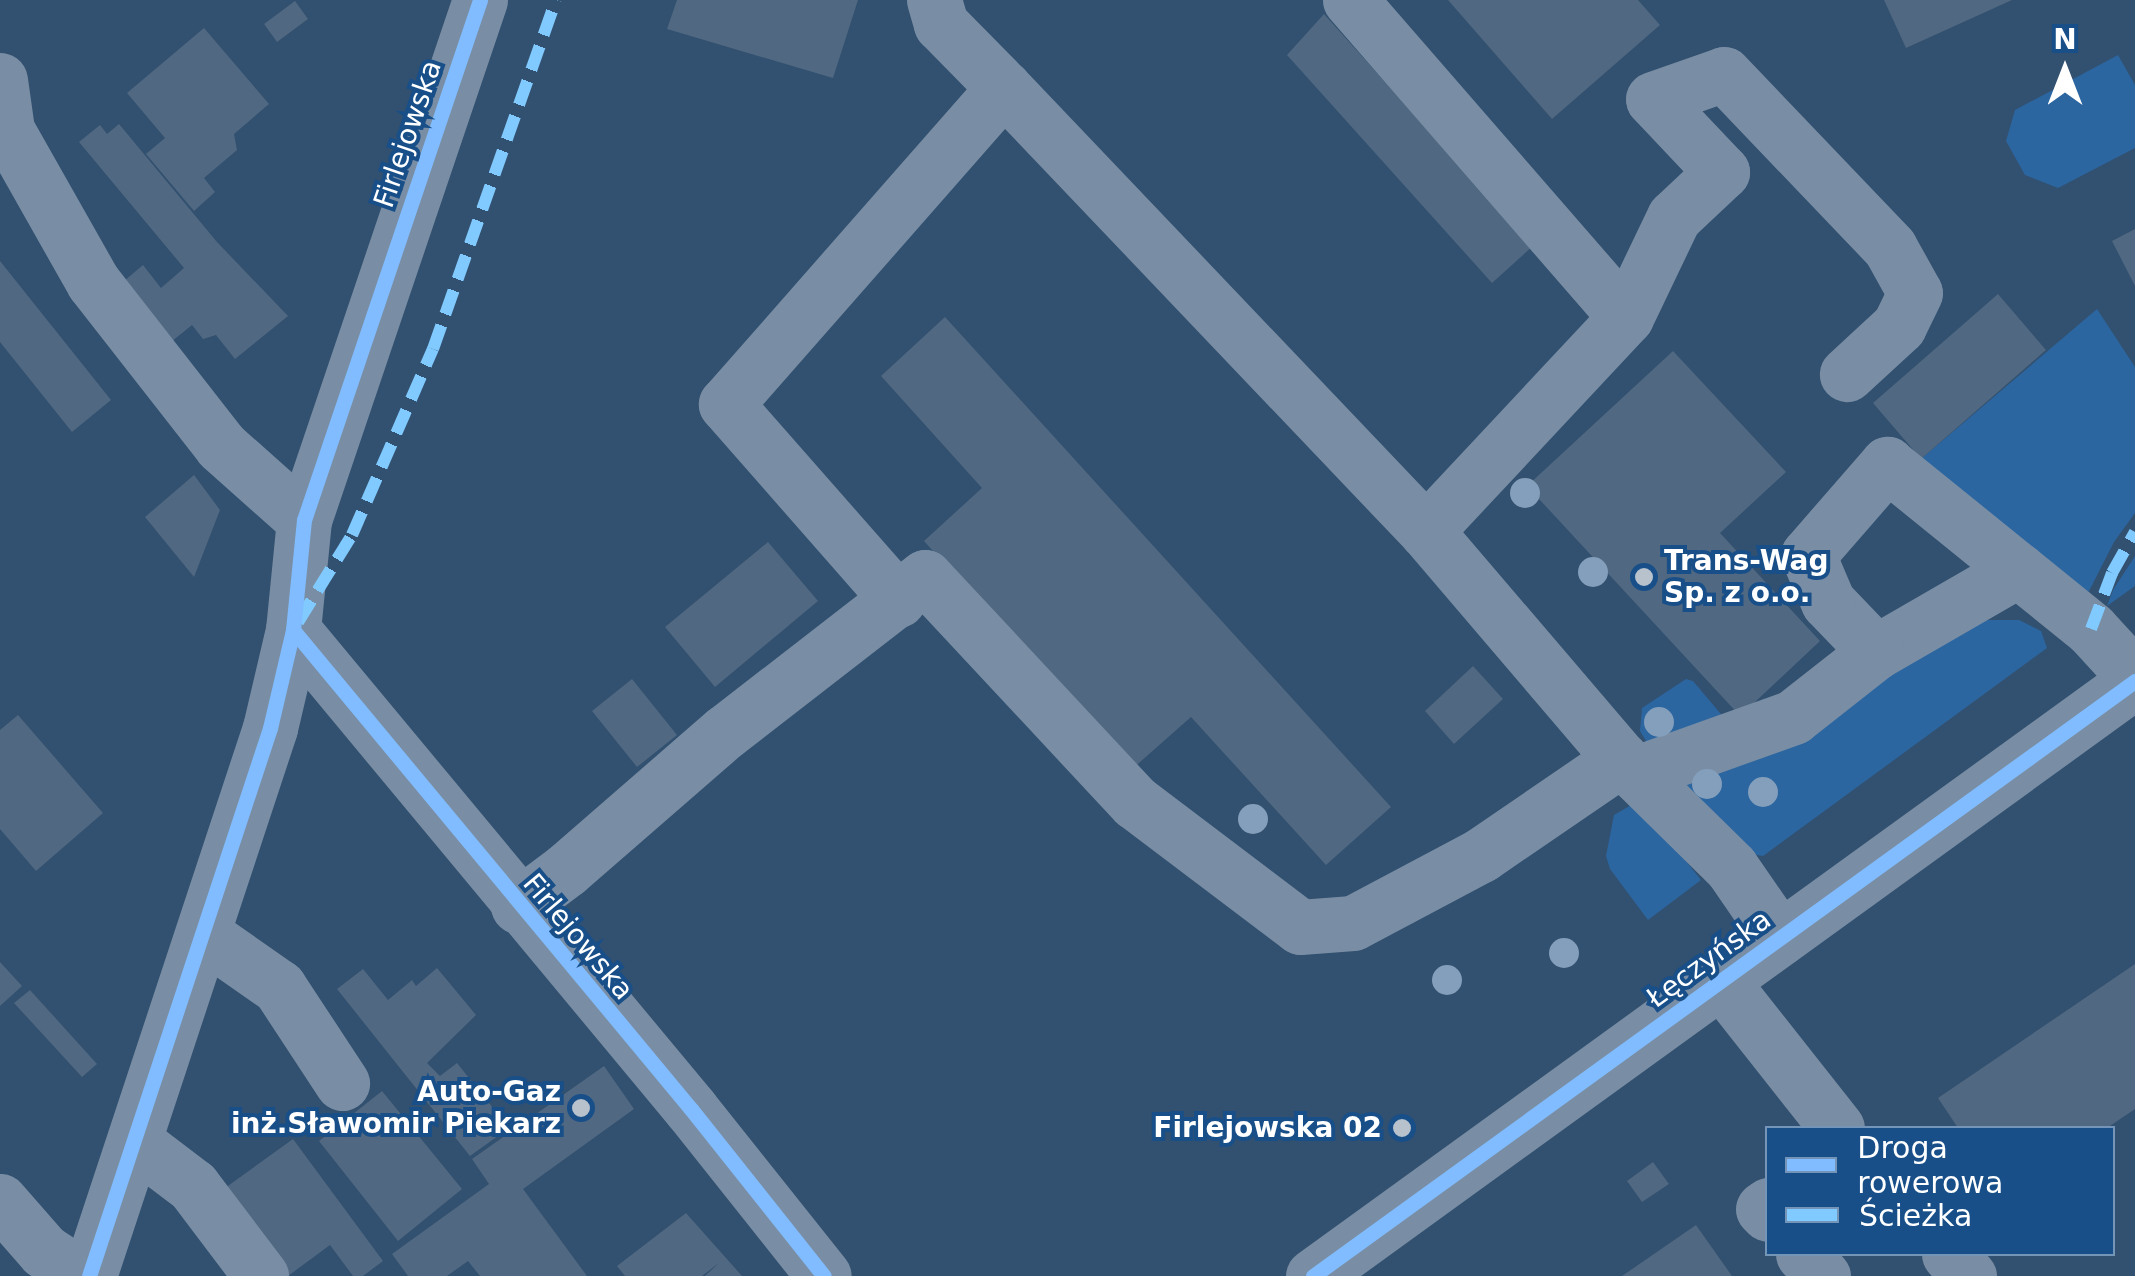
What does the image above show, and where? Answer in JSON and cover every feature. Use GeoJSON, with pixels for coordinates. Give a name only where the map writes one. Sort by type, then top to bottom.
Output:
{"type":"FeatureCollection","features":[{"type":"Feature","properties":{"kind":"street","name":"Firlejowska"},"geometry":{"type":"LineString","coordinates":[[0,1202],[44,1251],[85,1276],[135,1142],[270,728],[293,630],[304,520],[480,0]]}},
{"type":"Feature","properties":{"kind":"street"},"geometry":{"type":"LineString","coordinates":[[934,0],[941,24],[1426,532],[1629,766],[1731,868],[1780,938]]}},
{"type":"Feature","properties":{"kind":"street"},"geometry":{"type":"LineString","coordinates":[[1350,0],[1626,316]]}},
{"type":"Feature","properties":{"kind":"street"},"geometry":{"type":"LineString","coordinates":[[1426,532],[1626,316],[1674,217],[1722,172],[1653,99],[1724,74],[1890,248],[1915,293],[1900,326],[1848,374]]}},
{"type":"Feature","properties":{"kind":"street"},"geometry":{"type":"LineString","coordinates":[[0,80],[7,130],[93,282],[221,446],[304,520]]}},
{"type":"Feature","properties":{"kind":"street"},"geometry":{"type":"LineString","coordinates":[[898,600],[726,404],[1004,88]]}},
{"type":"Feature","properties":{"kind":"street"},"geometry":{"type":"LineString","coordinates":[[1876,652],[1828,602],[1808,555],[1886,464],[2091,629],[2135,679]]}},
{"type":"Feature","properties":{"kind":"street"},"geometry":{"type":"LineString","coordinates":[[518,906],[566,870],[725,732],[924,577],[1135,802],[1300,927],[1353,923],[1481,855],[1629,766],[1793,717],[1876,652],[2018,570]]}},
{"type":"Feature","properties":{"kind":"street","name":"Firlejowska"},"geometry":{"type":"LineString","coordinates":[[293,630],[518,906],[692,1110],[824,1276]]}},
{"type":"Feature","properties":{"kind":"street","name":"Łęczyńska"},"geometry":{"type":"LineString","coordinates":[[1313,1276],[2135,679]]}},
{"type":"Feature","properties":{"kind":"street"},"geometry":{"type":"LineString","coordinates":[[202,934],[279,988],[342,1083]]}},
{"type":"Feature","properties":{"kind":"street"},"geometry":{"type":"LineString","coordinates":[[1721,981],[1835,1126]]}},
{"type":"Feature","properties":{"kind":"street"},"geometry":{"type":"LineString","coordinates":[[135,1142],[193,1186],[261,1276]]}},
{"type":"Feature","properties":{"kind":"street"},"geometry":{"type":"LineString","coordinates":[[1805,1256],[1823,1276]]}},
{"type":"Feature","properties":{"kind":"street"},"geometry":{"type":"LineString","coordinates":[[1950,1256],[1969,1276]]}},
{"type":"Feature","properties":{"kind":"shaded area"},"geometry":{"type":"Polygon","coordinates":[[[2118,55],[2135,85],[2135,148],[2058,188],[2025,175],[2006,141],[2015,110],[2118,55]]]}},
{"type":"Feature","properties":{"kind":"shaded area"},"geometry":{"type":"Polygon","coordinates":[[[2097,309],[2135,367],[2135,513],[2114,542],[2083,603],[1915,464],[2097,309]]]}},
{"type":"Feature","properties":{"kind":"shaded area"},"geometry":{"type":"Polygon","coordinates":[[[2135,556],[2135,586],[2107,606],[2113,590],[2135,556]]]}},
{"type":"Feature","properties":{"kind":"shaded area"},"geometry":{"type":"Polygon","coordinates":[[[1985,620],[2019,620],[2041,631],[2047,648],[1763,856],[1745,853],[1678,779],[1952,628],[1985,620]]]}},
{"type":"Feature","properties":{"kind":"shaded area"},"geometry":{"type":"Polygon","coordinates":[[[1686,679],[1693,681],[1731,726],[1649,746],[1640,731],[1642,708],[1686,679]]]}},
{"type":"Feature","properties":{"kind":"shaded area"},"geometry":{"type":"Polygon","coordinates":[[[1633,804],[1642,806],[1701,880],[1648,920],[1610,869],[1606,856],[1614,815],[1633,804]]]}},
{"type":"Feature","properties":{"kind":"building"},"geometry":{"type":"Polygon","coordinates":[[[677,0],[858,0],[833,78],[667,29],[677,0]]]}},
{"type":"Feature","properties":{"kind":"building"},"geometry":{"type":"Polygon","coordinates":[[[1448,0],[1638,0],[1660,25],[1552,119],[1448,0]]]}},
{"type":"Feature","properties":{"kind":"building"},"geometry":{"type":"Polygon","coordinates":[[[1884,0],[2012,0],[1906,48],[1884,0]]]}},
{"type":"Feature","properties":{"kind":"building"},"geometry":{"type":"Polygon","coordinates":[[[295,1],[308,19],[277,42],[264,24],[295,1]]]}},
{"type":"Feature","properties":{"kind":"building"},"geometry":{"type":"Polygon","coordinates":[[[1324,14],[1533,246],[1492,283],[1287,55],[1324,14]]]}},
{"type":"Feature","properties":{"kind":"building"},"geometry":{"type":"Polygon","coordinates":[[[204,28],[269,104],[234,134],[237,150],[204,178],[215,192],[194,211],[146,154],[165,138],[127,93],[204,28]]]}},
{"type":"Feature","properties":{"kind":"building"},"geometry":{"type":"Polygon","coordinates":[[[119,124],[217,242],[288,316],[235,359],[216,335],[203,339],[192,325],[166,346],[117,287],[143,265],[161,288],[184,268],[79,142],[100,125],[107,134],[119,124]]]}},
{"type":"Feature","properties":{"kind":"building"},"geometry":{"type":"Polygon","coordinates":[[[2135,229],[2135,286],[2112,241],[2135,229]]]}},
{"type":"Feature","properties":{"kind":"building"},"geometry":{"type":"Polygon","coordinates":[[[0,261],[111,400],[72,432],[0,342],[0,261]]]}},
{"type":"Feature","properties":{"kind":"building"},"geometry":{"type":"Polygon","coordinates":[[[1998,294],[2046,350],[1921,459],[1873,403],[1998,294]]]}},
{"type":"Feature","properties":{"kind":"building"},"geometry":{"type":"Polygon","coordinates":[[[945,317],[1391,807],[1326,865],[1191,717],[1131,770],[924,541],[982,488],[881,376],[945,317]]]}},
{"type":"Feature","properties":{"kind":"building"},"geometry":{"type":"Polygon","coordinates":[[[1673,351],[1786,472],[1720,533],[1820,641],[1740,716],[1527,486],[1673,351]]]}},
{"type":"Feature","properties":{"kind":"building"},"geometry":{"type":"Polygon","coordinates":[[[194,475],[220,510],[194,577],[145,517],[194,475]]]}},
{"type":"Feature","properties":{"kind":"building"},"geometry":{"type":"Polygon","coordinates":[[[768,542],[818,601],[715,687],[665,627],[768,542]]]}},
{"type":"Feature","properties":{"kind":"building"},"geometry":{"type":"Polygon","coordinates":[[[1473,666],[1503,699],[1454,744],[1425,711],[1473,666]]]}},
{"type":"Feature","properties":{"kind":"building"},"geometry":{"type":"Polygon","coordinates":[[[632,679],[677,735],[637,767],[592,711],[632,679]]]}},
{"type":"Feature","properties":{"kind":"building"},"geometry":{"type":"Polygon","coordinates":[[[18,715],[103,813],[36,871],[0,829],[0,730],[18,715]]]}},
{"type":"Feature","properties":{"kind":"building"},"geometry":{"type":"Polygon","coordinates":[[[0,962],[22,986],[0,1006],[0,962]]]}},
{"type":"Feature","properties":{"kind":"building"},"geometry":{"type":"Polygon","coordinates":[[[2135,964],[2135,1109],[2110,1126],[1957,1126],[1938,1098],[2135,964]]]}},
{"type":"Feature","properties":{"kind":"building"},"geometry":{"type":"Polygon","coordinates":[[[437,968],[476,1015],[427,1063],[440,1076],[457,1063],[509,1128],[470,1156],[337,989],[363,969],[388,1000],[412,980],[416,986],[437,968]]]}},
{"type":"Feature","properties":{"kind":"building"},"geometry":{"type":"Polygon","coordinates":[[[30,990],[97,1064],[82,1077],[14,1003],[30,990]]]}},
{"type":"Feature","properties":{"kind":"building"},"geometry":{"type":"Polygon","coordinates":[[[604,1066],[634,1109],[523,1189],[587,1276],[480,1276],[468,1261],[447,1276],[408,1276],[392,1254],[489,1184],[472,1159],[604,1066]]]}},
{"type":"Feature","properties":{"kind":"building"},"geometry":{"type":"Polygon","coordinates":[[[382,1091],[462,1189],[398,1241],[319,1141],[382,1091]]]}},
{"type":"Feature","properties":{"kind":"building"},"geometry":{"type":"Polygon","coordinates":[[[293,1139],[383,1261],[363,1276],[353,1276],[330,1245],[288,1276],[225,1188],[293,1139]]]}},
{"type":"Feature","properties":{"kind":"building"},"geometry":{"type":"Polygon","coordinates":[[[1653,1162],[1669,1184],[1642,1202],[1627,1181],[1653,1162]]]}},
{"type":"Feature","properties":{"kind":"building"},"geometry":{"type":"Polygon","coordinates":[[[686,1213],[742,1276],[705,1276],[719,1263],[702,1276],[625,1276],[617,1266],[686,1213]]]}},
{"type":"Feature","properties":{"kind":"building"},"geometry":{"type":"Polygon","coordinates":[[[1696,1225],[1732,1276],[1622,1276],[1696,1225]]]}},
{"type":"Feature","properties":{"kind":"marked path"},"geometry":{"type":"LineString","coordinates":[[298,622],[352,535],[433,349],[556,0]]}},
{"type":"Feature","properties":{"kind":"marked path"},"geometry":{"type":"LineString","coordinates":[[2091,629],[2112,573],[2135,532]]}},
{"type":"Feature","properties":{"kind":"cycle path"},"geometry":{"type":"LineString","coordinates":[[89,1276],[270,728],[293,630],[304,520],[480,0]]}},
{"type":"Feature","properties":{"kind":"cycle path"},"geometry":{"type":"LineString","coordinates":[[293,630],[691,1109],[824,1276]]}},
{"type":"Feature","properties":{"kind":"cycle path"},"geometry":{"type":"LineString","coordinates":[[1313,1276],[2135,681]]}},
{"type":"Feature","properties":{"kind":"place","name":"Trans-Wag Sp. z o.o."},"geometry":{"type":"Point","coordinates":[1644,577]}},
{"type":"Feature","properties":{"kind":"place","name":"Auto-Gaz inż.Sławomir Piekarz"},"geometry":{"type":"Point","coordinates":[581,1108]}},
{"type":"Feature","properties":{"kind":"place","name":"Firlejowska 02"},"geometry":{"type":"Point","coordinates":[1402,1128]}}]}
